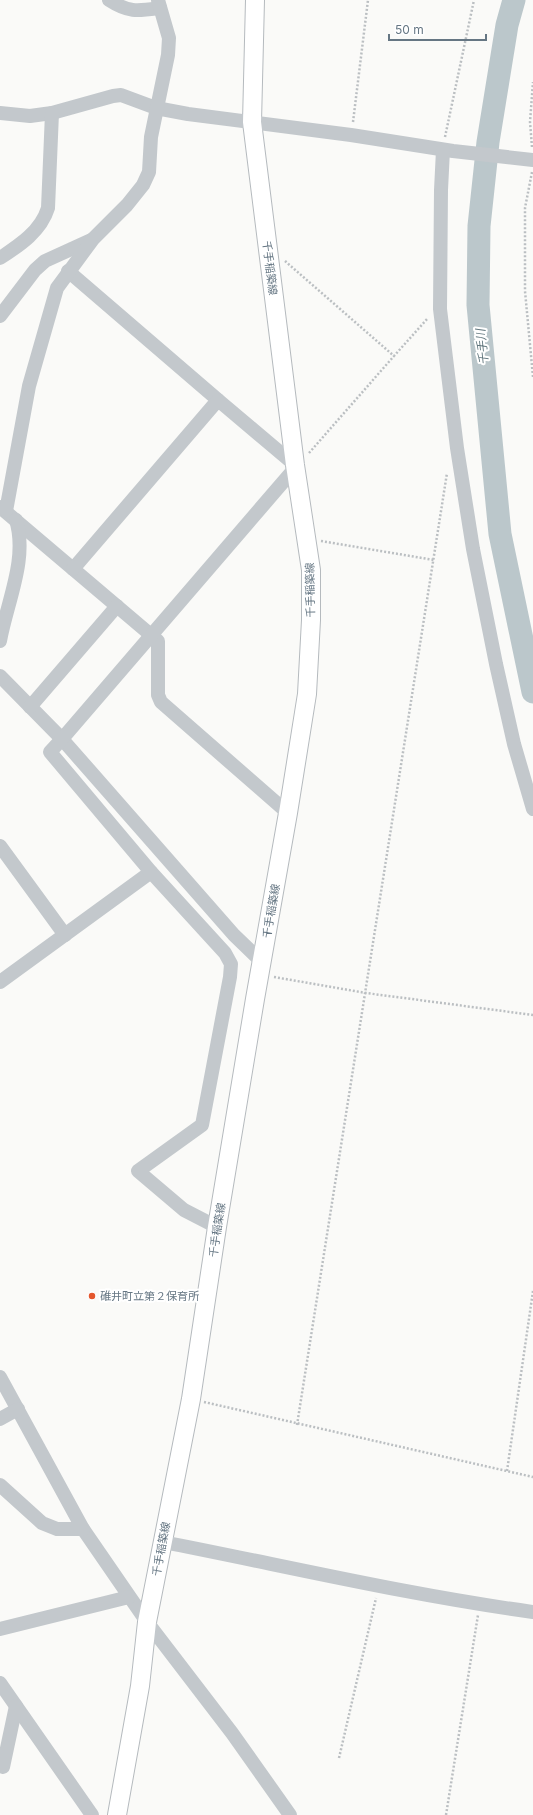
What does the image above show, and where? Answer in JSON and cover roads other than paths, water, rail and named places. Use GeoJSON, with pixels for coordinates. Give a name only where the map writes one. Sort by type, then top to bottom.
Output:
{"type":"FeatureCollection","features":[{"type":"Feature","properties":{"kind":"main road","name":"千手稲築線"},"geometry":{"type":"LineString","coordinates":[[117,1815],[140,1686],[147,1622],[191,1399],[217,1227],[307,694],[311,620],[311,570],[296,466],[252,122],[255,0]]}},
{"type":"Feature","properties":{"kind":"street"},"geometry":{"type":"LineString","coordinates":[[0,641],[20,554],[20,532],[7,513],[30,386],[57,288],[93,238],[127,204],[143,184],[149,172],[151,137],[168,55],[169,38],[159,4],[136,11],[121,8],[110,0]]}},
{"type":"Feature","properties":{"kind":"street"},"geometry":{"type":"LineString","coordinates":[[0,113],[30,116],[52,113],[112,96],[121,96],[156,108],[351,135],[448,151],[531,159]]}},
{"type":"Feature","properties":{"kind":"street"},"geometry":{"type":"LineString","coordinates":[[0,258],[16,248],[37,230],[45,219],[48,208],[52,113]]}},
{"type":"Feature","properties":{"kind":"street"},"geometry":{"type":"LineString","coordinates":[[448,151],[441,190],[440,304],[457,448],[473,549],[498,672],[514,744],[533,809]]}},
{"type":"Feature","properties":{"kind":"street"},"geometry":{"type":"LineString","coordinates":[[0,316],[36,270],[45,261],[93,238]]}},
{"type":"Feature","properties":{"kind":"street"},"geometry":{"type":"LineString","coordinates":[[68,271],[296,466],[152,636],[50,752],[151,872],[225,953],[231,964],[230,977],[202,1125],[138,1171],[184,1210],[217,1227]]}},
{"type":"Feature","properties":{"kind":"street"},"geometry":{"type":"LineString","coordinates":[[73,569],[218,400]]}},
{"type":"Feature","properties":{"kind":"street"},"geometry":{"type":"LineString","coordinates":[[7,513],[158,641],[158,695],[161,702],[288,813]]}},
{"type":"Feature","properties":{"kind":"street"},"geometry":{"type":"LineString","coordinates":[[30,707],[117,606]]}},
{"type":"Feature","properties":{"kind":"street"},"geometry":{"type":"LineString","coordinates":[[0,676],[62,739],[234,934],[261,969]]}},
{"type":"Feature","properties":{"kind":"street"},"geometry":{"type":"LineString","coordinates":[[0,846],[65,935]]}},
{"type":"Feature","properties":{"kind":"street"},"geometry":{"type":"LineString","coordinates":[[0,982],[151,872]]}},
{"type":"Feature","properties":{"kind":"street"},"geometry":{"type":"LineString","coordinates":[[0,1377],[83,1528],[147,1622],[232,1733],[290,1815]]}},
{"type":"Feature","properties":{"kind":"street"},"geometry":{"type":"LineString","coordinates":[[0,1419],[18,1409]]}},
{"type":"Feature","properties":{"kind":"street"},"geometry":{"type":"LineString","coordinates":[[0,1485],[42,1523],[57,1529],[83,1528]]}},
{"type":"Feature","properties":{"kind":"street"},"geometry":{"type":"LineString","coordinates":[[163,1542],[379,1586],[480,1605],[533,1612]]}},
{"type":"Feature","properties":{"kind":"street"},"geometry":{"type":"LineString","coordinates":[[0,1629],[129,1597]]}},
{"type":"Feature","properties":{"kind":"street"},"geometry":{"type":"LineString","coordinates":[[0,1683],[92,1815]]}},
{"type":"Feature","properties":{"kind":"street"},"geometry":{"type":"LineString","coordinates":[[3,1767],[16,1706]]}},
{"type":"Feature","properties":{"kind":"waterway","name":"千手川"},"geometry":{"type":"LineString","coordinates":[[514,0],[507,25],[488,142],[479,226],[478,305],[500,534],[533,692]]}},
{"type":"Feature","properties":{"kind":"place","name":"碓井町立第２保育所"},"geometry":{"type":"Point","coordinates":[92,1296]}}]}
